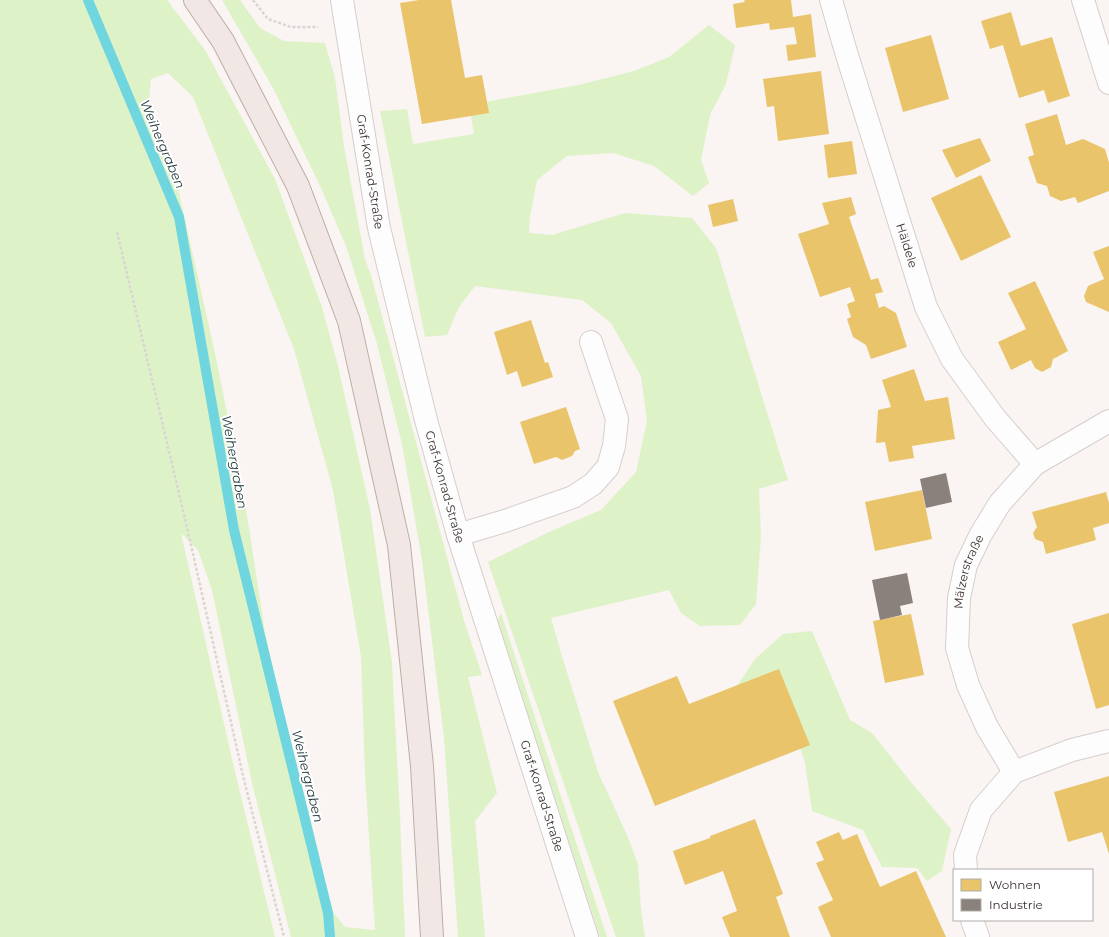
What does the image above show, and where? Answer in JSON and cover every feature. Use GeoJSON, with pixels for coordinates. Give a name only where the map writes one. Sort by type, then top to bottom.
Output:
{"type":"FeatureCollection","features":[{"type":"Feature","properties":{"kind":"main road"},"geometry":{"type":"LineString","coordinates":[[195,0],[223,41],[298,186],[349,321],[399,546],[422,766],[432,937]]}},
{"type":"Feature","properties":{"kind":"street","name":"Graf-Konrad-Straße"},"geometry":{"type":"LineString","coordinates":[[342,0],[379,228],[426,420],[458,535],[587,937]]}},
{"type":"Feature","properties":{"kind":"street","name":"Häldele"},"geometry":{"type":"LineString","coordinates":[[831,0],[926,307],[952,359],[995,418],[1035,464]]}},
{"type":"Feature","properties":{"kind":"street"},"geometry":{"type":"LineString","coordinates":[[1083,0],[1109,83]]}},
{"type":"Feature","properties":{"kind":"street"},"geometry":{"type":"LineString","coordinates":[[458,535],[508,520],[573,497],[593,484],[608,467],[614,446],[617,419],[591,342]]}},
{"type":"Feature","properties":{"kind":"street","name":"Mälzerstraße"},"geometry":{"type":"LineString","coordinates":[[1014,772],[987,727],[968,685],[957,648],[959,598],[966,565],[981,534],[1000,503],[1035,464],[1109,420]]}},
{"type":"Feature","properties":{"kind":"street"},"geometry":{"type":"LineString","coordinates":[[966,869],[965,855],[981,810],[1014,772],[1072,750],[1109,741]]}},
{"type":"Feature","properties":{"kind":"street"},"geometry":{"type":"LineString","coordinates":[[972,921],[978,937]]}},
{"type":"Feature","properties":{"kind":"path"},"geometry":{"type":"LineString","coordinates":[[253,0],[268,19],[290,27],[346,26]]}},
{"type":"Feature","properties":{"kind":"path"},"geometry":{"type":"LineString","coordinates":[[117,232],[186,523],[244,780],[284,937]]}},
{"type":"Feature","properties":{"kind":"green space"},"geometry":{"type":"Polygon","coordinates":[[[0,0],[167,0],[205,50],[275,179],[322,307],[338,366],[370,509],[392,663],[405,937],[291,937],[252,783],[212,590],[198,550],[181,533],[232,759],[275,937],[0,937],[0,0]],[[168,73],[151,79],[149,101],[178,188],[215,353],[245,502],[265,632],[322,898],[345,927],[375,930],[365,774],[361,657],[333,490],[294,349],[193,97],[168,73]]]}},
{"type":"Feature","properties":{"kind":"green space"},"geometry":{"type":"Polygon","coordinates":[[[222,0],[240,0],[260,28],[284,41],[325,43],[335,78],[344,146],[365,259],[371,275],[465,624],[482,675],[468,677],[497,793],[475,821],[485,937],[458,937],[444,738],[422,560],[402,444],[377,344],[346,246],[321,188],[273,88],[222,0]]]}},
{"type":"Feature","properties":{"kind":"green space"},"geometry":{"type":"Polygon","coordinates":[[[709,25],[735,45],[726,84],[710,115],[701,160],[709,183],[693,196],[654,166],[613,153],[567,156],[537,180],[530,217],[529,233],[552,235],[625,213],[692,218],[716,248],[788,480],[759,489],[761,536],[756,604],[740,625],[700,626],[681,613],[669,590],[551,618],[598,772],[627,835],[638,864],[641,909],[645,937],[616,937],[488,562],[551,531],[601,510],[636,472],[647,421],[641,376],[611,323],[582,300],[475,286],[459,307],[447,335],[425,337],[380,111],[407,109],[413,144],[474,134],[469,105],[578,85],[634,71],[669,57],[709,25]]]}},
{"type":"Feature","properties":{"kind":"green space"},"geometry":{"type":"Polygon","coordinates":[[[501,613],[607,937],[600,937],[497,621],[501,613]]]}},
{"type":"Feature","properties":{"kind":"green space"},"geometry":{"type":"Polygon","coordinates":[[[812,631],[850,720],[872,733],[951,829],[942,871],[927,881],[917,868],[882,867],[863,830],[812,811],[805,763],[776,675],[735,689],[755,659],[783,634],[812,631]]]}},
{"type":"Feature","properties":{"kind":"building: Wohnen"},"geometry":{"type":"Polygon","coordinates":[[[419,0],[451,0],[465,78],[482,75],[489,113],[422,124],[400,3],[419,0]]]}},
{"type":"Feature","properties":{"kind":"building: Wohnen"},"geometry":{"type":"Polygon","coordinates":[[[744,0],[791,0],[793,17],[811,14],[816,57],[788,61],[786,45],[797,44],[794,27],[770,30],[769,23],[736,28],[733,4],[745,2],[744,0]]]}},
{"type":"Feature","properties":{"kind":"building: Wohnen"},"geometry":{"type":"Polygon","coordinates":[[[1011,12],[1021,46],[1052,37],[1070,96],[1048,103],[1044,90],[1019,98],[1003,45],[990,49],[981,21],[1011,12]]]}},
{"type":"Feature","properties":{"kind":"building: Wohnen"},"geometry":{"type":"Polygon","coordinates":[[[931,35],[949,99],[903,112],[885,48],[931,35]]]}},
{"type":"Feature","properties":{"kind":"building: Wohnen"},"geometry":{"type":"Polygon","coordinates":[[[821,71],[829,134],[778,141],[774,106],[767,107],[763,79],[821,71]]]}},
{"type":"Feature","properties":{"kind":"building: Wohnen"},"geometry":{"type":"Polygon","coordinates":[[[1057,114],[1066,145],[1083,139],[1105,149],[1109,163],[1109,191],[1078,203],[1075,197],[1061,201],[1050,196],[1047,186],[1037,183],[1028,157],[1034,155],[1025,124],[1057,114]]]}},
{"type":"Feature","properties":{"kind":"building: Wohnen"},"geometry":{"type":"Polygon","coordinates":[[[980,138],[991,161],[956,178],[942,150],[980,138]]]}},
{"type":"Feature","properties":{"kind":"building: Wohnen"},"geometry":{"type":"Polygon","coordinates":[[[852,141],[857,174],[828,178],[824,145],[852,141]]]}},
{"type":"Feature","properties":{"kind":"building: Wohnen"},"geometry":{"type":"Polygon","coordinates":[[[981,175],[1011,237],[961,261],[931,198],[981,175]]]}},
{"type":"Feature","properties":{"kind":"building: Wohnen"},"geometry":{"type":"Polygon","coordinates":[[[851,197],[856,214],[849,217],[871,280],[878,278],[883,292],[875,294],[879,308],[884,306],[896,313],[907,347],[871,359],[866,345],[853,337],[847,319],[851,317],[847,304],[855,301],[850,287],[820,297],[798,234],[829,224],[822,203],[851,197]]]}},
{"type":"Feature","properties":{"kind":"building: Wohnen"},"geometry":{"type":"Polygon","coordinates":[[[733,199],[738,221],[713,227],[708,205],[733,199]]]}},
{"type":"Feature","properties":{"kind":"building: Wohnen"},"geometry":{"type":"Polygon","coordinates":[[[1109,246],[1109,312],[1086,302],[1084,296],[1088,286],[1104,279],[1093,252],[1109,246]]]}},
{"type":"Feature","properties":{"kind":"building: Wohnen"},"geometry":{"type":"Polygon","coordinates":[[[1035,281],[1068,351],[1053,359],[1051,367],[1042,372],[1035,368],[1031,360],[1011,370],[998,342],[1026,329],[1008,293],[1035,281]]]}},
{"type":"Feature","properties":{"kind":"building: Wohnen"},"geometry":{"type":"Polygon","coordinates":[[[531,320],[545,363],[548,362],[553,377],[522,387],[517,371],[507,375],[494,332],[531,320]]]}},
{"type":"Feature","properties":{"kind":"building: Wohnen"},"geometry":{"type":"Polygon","coordinates":[[[914,369],[925,401],[948,397],[955,439],[912,446],[914,458],[889,462],[885,442],[876,443],[878,410],[891,407],[882,380],[914,369]]]}},
{"type":"Feature","properties":{"kind":"building: Wohnen"},"geometry":{"type":"Polygon","coordinates":[[[566,407],[580,449],[575,451],[572,456],[562,460],[556,457],[534,464],[520,422],[566,407]]]}},
{"type":"Feature","properties":{"kind":"building: Wohnen"},"geometry":{"type":"Polygon","coordinates":[[[922,490],[932,539],[875,551],[865,502],[922,490]]]}},
{"type":"Feature","properties":{"kind":"building: Wohnen"},"geometry":{"type":"Polygon","coordinates":[[[1106,492],[1109,503],[1109,523],[1093,528],[1096,540],[1046,554],[1043,542],[1035,539],[1033,533],[1037,527],[1032,512],[1106,492]]]}},
{"type":"Feature","properties":{"kind":"building: Wohnen"},"geometry":{"type":"Polygon","coordinates":[[[1109,613],[1109,705],[1096,709],[1072,624],[1109,613]]]}},
{"type":"Feature","properties":{"kind":"building: Wohnen"},"geometry":{"type":"Polygon","coordinates":[[[911,614],[924,675],[885,683],[873,621],[911,614]]]}},
{"type":"Feature","properties":{"kind":"building: Wohnen"},"geometry":{"type":"Polygon","coordinates":[[[779,669],[810,745],[655,806],[613,701],[677,676],[689,704],[779,669]]]}},
{"type":"Feature","properties":{"kind":"building: Wohnen"},"geometry":{"type":"Polygon","coordinates":[[[1109,776],[1109,854],[1102,832],[1068,842],[1054,792],[1109,776]]]}},
{"type":"Feature","properties":{"kind":"building: Wohnen"},"geometry":{"type":"Polygon","coordinates":[[[755,819],[783,894],[776,897],[790,937],[730,937],[722,917],[737,911],[723,871],[685,885],[673,851],[710,838],[710,836],[755,819]]]}},
{"type":"Feature","properties":{"kind":"building: Wohnen"},"geometry":{"type":"Polygon","coordinates":[[[839,832],[843,840],[857,834],[880,887],[916,871],[946,937],[831,937],[818,907],[833,900],[816,863],[824,860],[816,842],[839,832]]]}},
{"type":"Feature","properties":{"kind":"building: Industrie"},"geometry":{"type":"Polygon","coordinates":[[[946,473],[952,502],[926,508],[920,479],[946,473]]]}},
{"type":"Feature","properties":{"kind":"building: Industrie"},"geometry":{"type":"Polygon","coordinates":[[[907,573],[913,603],[900,606],[902,615],[880,620],[872,580],[907,573]]]}},
{"type":"Feature","properties":{"kind":"waterway","name":"Weihergraben"},"geometry":{"type":"LineString","coordinates":[[88,0],[179,217],[234,530],[328,913],[330,937]]}}]}
